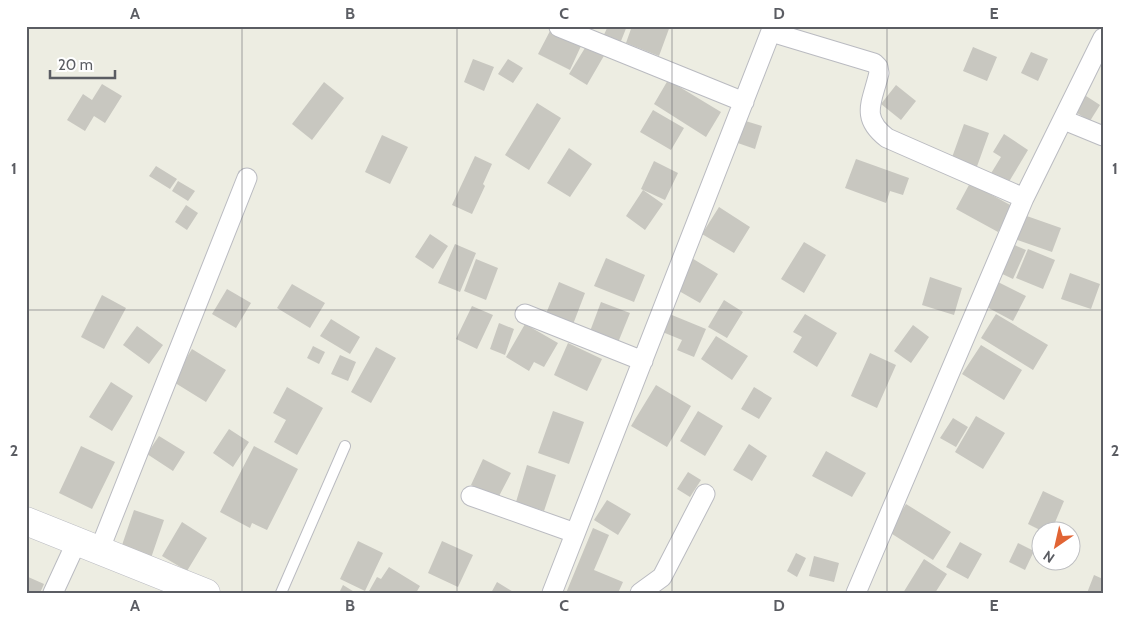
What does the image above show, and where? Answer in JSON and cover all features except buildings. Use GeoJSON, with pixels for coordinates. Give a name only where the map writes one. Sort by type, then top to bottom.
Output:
{"type":"FeatureCollection","features":[{"type":"Feature","properties":{"kind":"main road"},"geometry":{"type":"LineString","coordinates":[[26,521],[206,593]]}},
{"type":"Feature","properties":{"kind":"street"},"geometry":{"type":"LineString","coordinates":[[559,27],[744,102]]}},
{"type":"Feature","properties":{"kind":"street"},"geometry":{"type":"LineString","coordinates":[[552,593],[772,29],[874,63],[878,67],[879,73],[870,117],[875,129],[887,138],[1024,198]]}},
{"type":"Feature","properties":{"kind":"street"},"geometry":{"type":"LineString","coordinates":[[856,593],[1024,198],[1103,38]]}},
{"type":"Feature","properties":{"kind":"street"},"geometry":{"type":"LineString","coordinates":[[1064,120],[1103,136]]}},
{"type":"Feature","properties":{"kind":"street"},"geometry":{"type":"LineString","coordinates":[[53,593],[88,546],[247,178]]}},
{"type":"Feature","properties":{"kind":"street"},"geometry":{"type":"LineString","coordinates":[[525,314],[643,361]]}},
{"type":"Feature","properties":{"kind":"street"},"geometry":{"type":"LineString","coordinates":[[640,593],[662,577],[705,494]]}},
{"type":"Feature","properties":{"kind":"street"},"geometry":{"type":"LineString","coordinates":[[472,496],[575,533]]}},
{"type":"Feature","properties":{"kind":"lane"},"geometry":{"type":"LineString","coordinates":[[281,593],[345,446]]}}]}
